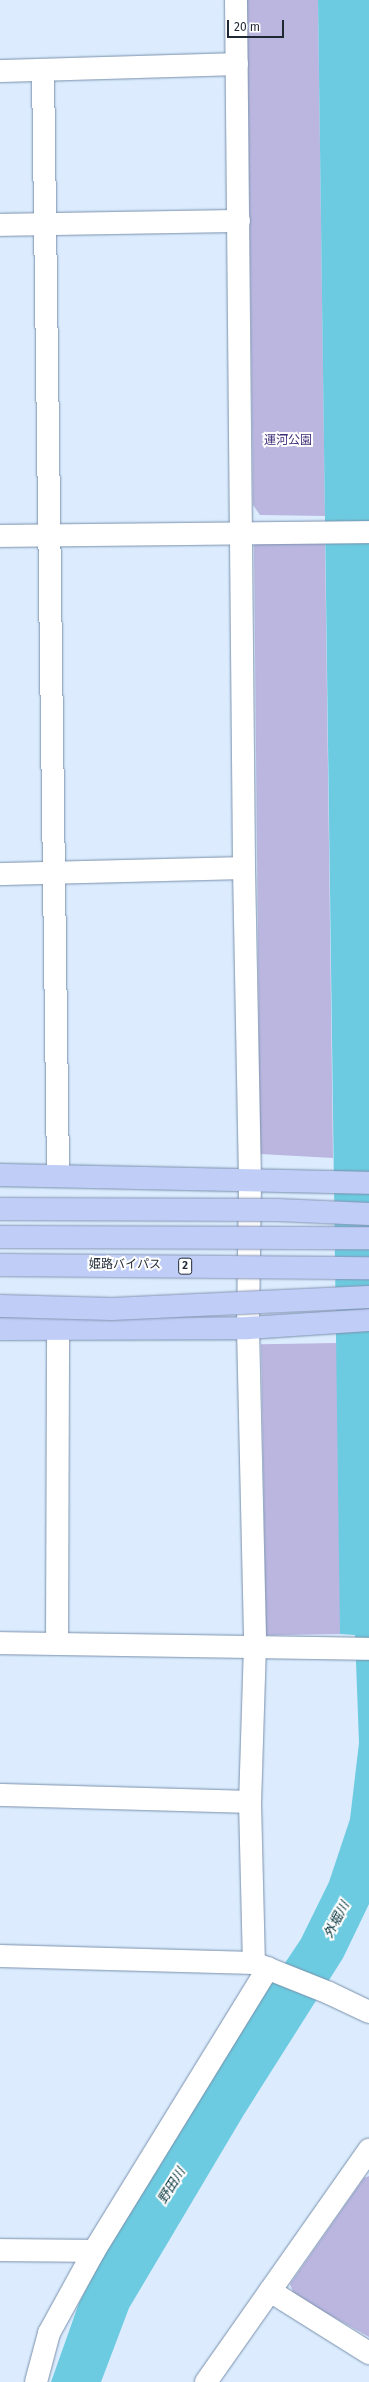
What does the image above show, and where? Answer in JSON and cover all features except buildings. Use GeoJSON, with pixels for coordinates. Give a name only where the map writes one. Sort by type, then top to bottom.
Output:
{"type":"FeatureCollection","features":[{"type":"Feature","properties":{"kind":"highway"},"geometry":{"type":"LineString","coordinates":[[0,1175],[58,1175],[250,1182],[369,1183]]}},
{"type":"Feature","properties":{"kind":"highway"},"geometry":{"type":"LineString","coordinates":[[0,1209],[278,1210],[369,1214]]}},
{"type":"Feature","properties":{"kind":"highway"},"geometry":{"type":"LineString","coordinates":[[0,1237],[369,1238]]}},
{"type":"Feature","properties":{"kind":"highway","name":"姫路バイパス"},"geometry":{"type":"LineString","coordinates":[[0,1264],[369,1268]]}},
{"type":"Feature","properties":{"kind":"highway"},"geometry":{"type":"LineString","coordinates":[[0,1306],[112,1309],[369,1297]]}},
{"type":"Feature","properties":{"kind":"highway"},"geometry":{"type":"LineString","coordinates":[[0,1329],[58,1331],[248,1328],[275,1325],[369,1320]]}},
{"type":"Feature","properties":{"kind":"street"},"geometry":{"type":"LineString","coordinates":[[36,2382],[49,2333],[94,2250],[261,1966],[250,1802],[255,1646],[248,1328],[250,1182],[244,868],[236,0]]}},
{"type":"Feature","properties":{"kind":"street"},"geometry":{"type":"LineString","coordinates":[[0,71],[237,64]]}},
{"type":"Feature","properties":{"kind":"street"},"geometry":{"type":"LineString","coordinates":[[43,70],[51,536],[53,873],[58,1175]]}},
{"type":"Feature","properties":{"kind":"street"},"geometry":{"type":"LineString","coordinates":[[0,225],[239,221]]}},
{"type":"Feature","properties":{"kind":"street"},"geometry":{"type":"LineString","coordinates":[[0,536],[241,536],[278,531],[369,532]]}},
{"type":"Feature","properties":{"kind":"street"},"geometry":{"type":"LineString","coordinates":[[0,874],[244,868]]}},
{"type":"Feature","properties":{"kind":"street"},"geometry":{"type":"LineString","coordinates":[[57,1643],[58,1331]]}},
{"type":"Feature","properties":{"kind":"street"},"geometry":{"type":"LineString","coordinates":[[0,1643],[369,1649]]}},
{"type":"Feature","properties":{"kind":"street"},"geometry":{"type":"LineString","coordinates":[[0,1795],[250,1802]]}},
{"type":"Feature","properties":{"kind":"street"},"geometry":{"type":"LineString","coordinates":[[0,1956],[261,1966],[329,1992],[369,2012]]}},
{"type":"Feature","properties":{"kind":"street"},"geometry":{"type":"LineString","coordinates":[[206,2382],[369,2150]]}},
{"type":"Feature","properties":{"kind":"street"},"geometry":{"type":"LineString","coordinates":[[0,2250],[94,2250]]}},
{"type":"Feature","properties":{"kind":"street"},"geometry":{"type":"LineString","coordinates":[[270,2291],[369,2353]]}},
{"type":"Feature","properties":{"kind":"green space","name":"運河公園"},"geometry":{"type":"Polygon","coordinates":[[[247,0],[318,0],[325,516],[260,515],[253,505],[247,0]]]}},
{"type":"Feature","properties":{"kind":"green space"},"geometry":{"type":"Polygon","coordinates":[[[269,538],[325,539],[333,1158],[260,1154],[254,545],[269,538]]]}},
{"type":"Feature","properties":{"kind":"green space"},"geometry":{"type":"Polygon","coordinates":[[[337,1343],[342,1634],[266,1635],[261,1344],[337,1343]]]}},
{"type":"Feature","properties":{"kind":"green space"},"geometry":{"type":"Polygon","coordinates":[[[369,2176],[369,2337],[294,2295],[290,2284],[364,2178],[369,2176]]]}},
{"type":"Feature","properties":{"kind":"water"},"geometry":{"type":"Polygon","coordinates":[[[318,0],[369,0],[369,1904],[343,1958],[243,2116],[129,2308],[101,2382],[51,2382],[79,2303],[151,2164],[301,1939],[329,1882],[350,1819],[359,1743],[355,1635],[340,1634],[318,0]]]}},
{"type":"Feature","properties":{"kind":"water label","name":"外堀川"},"geometry":{"type":"Point","coordinates":[337,1920]}},
{"type":"Feature","properties":{"kind":"water label","name":"野田川"},"geometry":{"type":"Point","coordinates":[172,2186]}}]}
